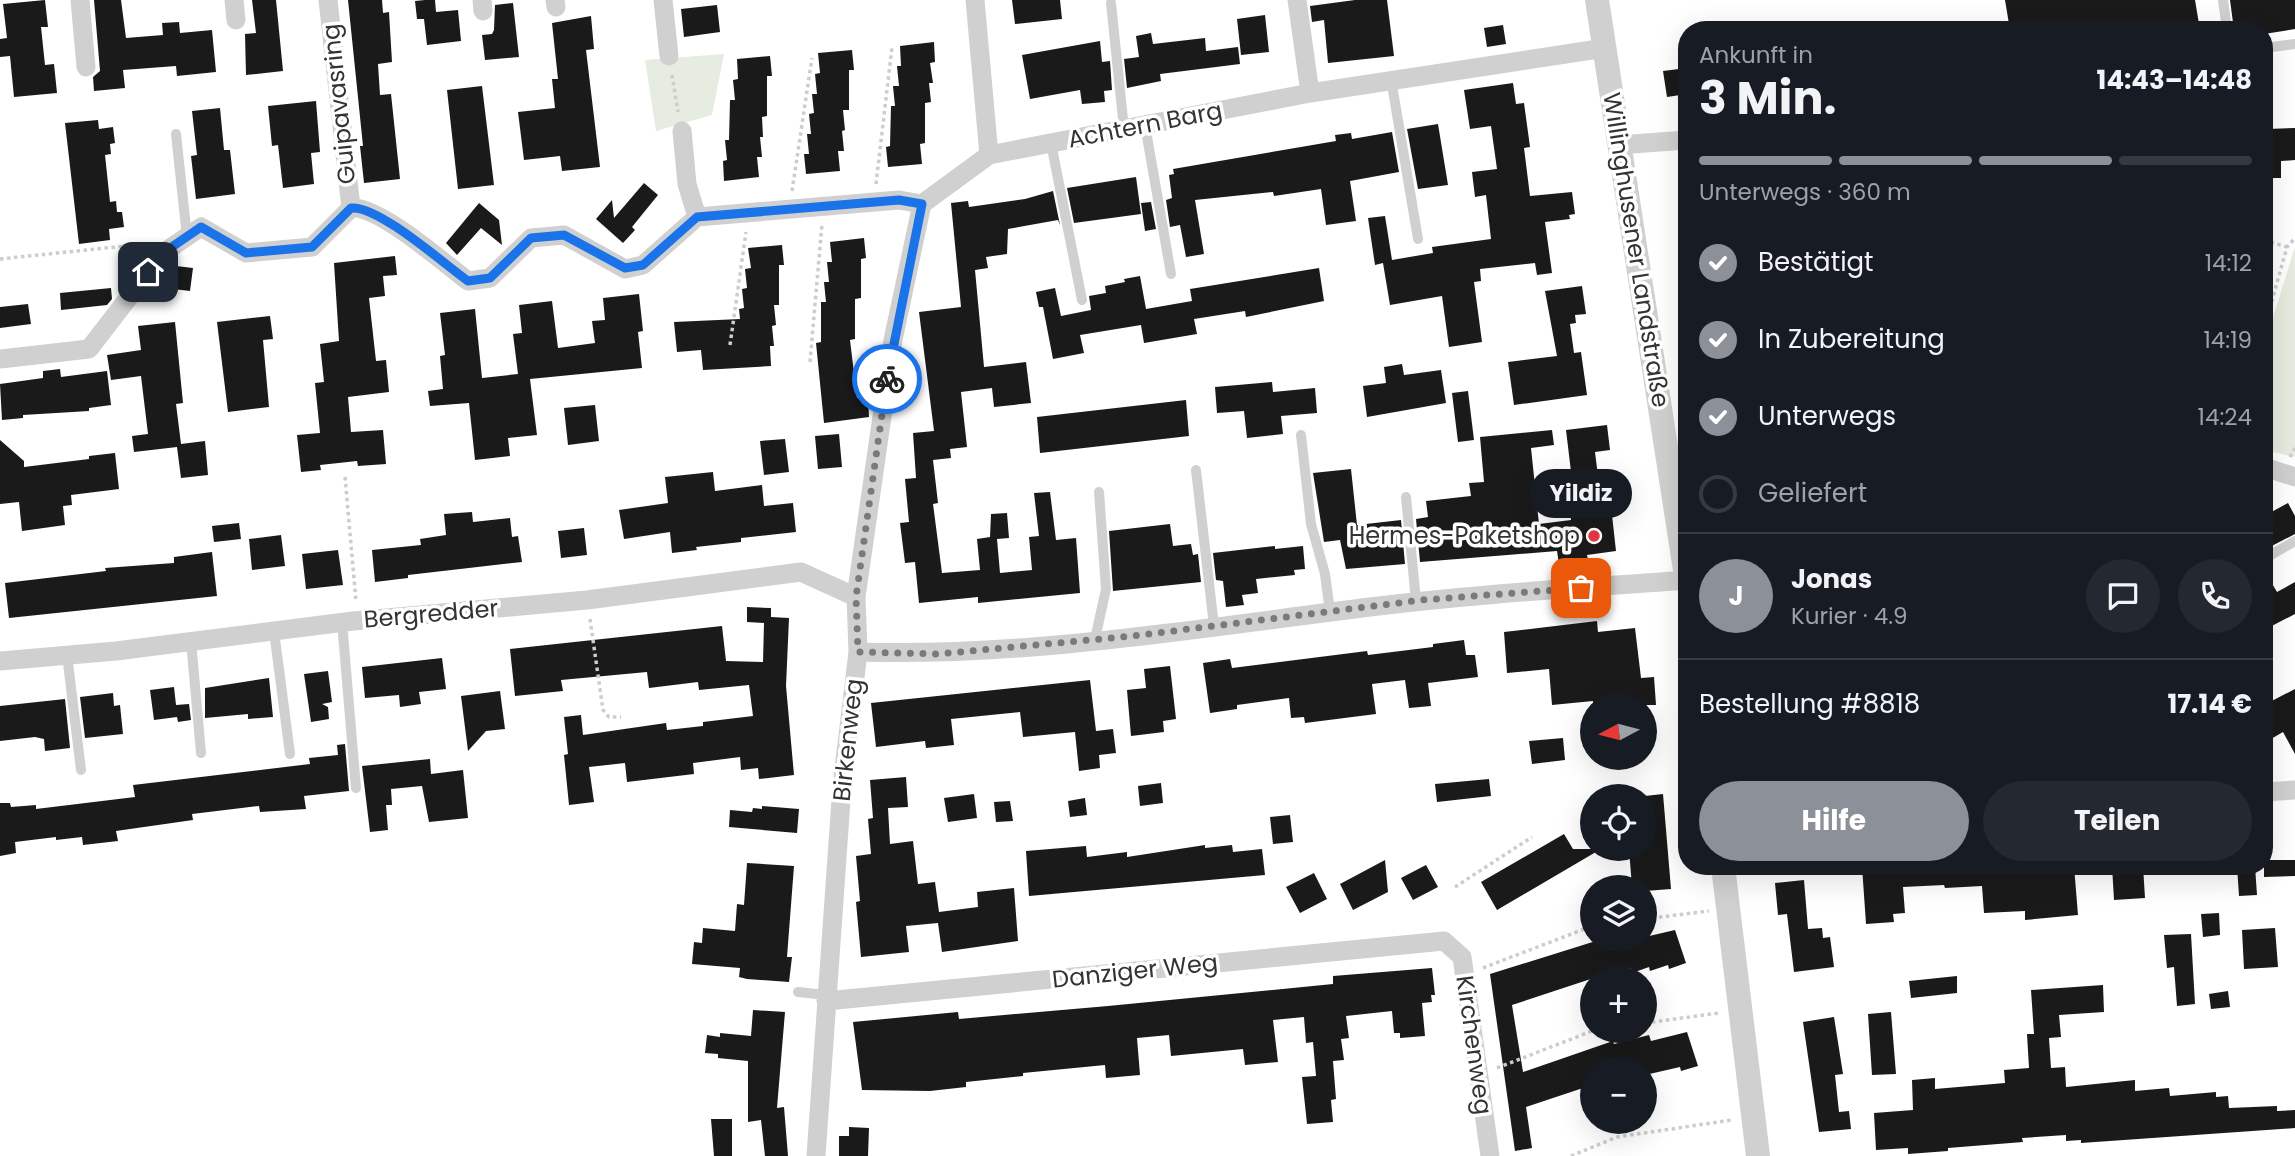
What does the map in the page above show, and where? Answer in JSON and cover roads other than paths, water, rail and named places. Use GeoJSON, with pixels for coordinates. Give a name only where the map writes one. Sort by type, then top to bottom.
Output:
{"type":"FeatureCollection","features":[{"type":"Feature","properties":{"kind":"street"},"geometry":{"type":"LineString","coordinates":[[80,0],[86,67]]}},
{"type":"Feature","properties":{"kind":"street"},"geometry":{"type":"LineString","coordinates":[[234,0],[236,20]]}},
{"type":"Feature","properties":{"kind":"street","name":"Guipavasring"},"geometry":{"type":"LineString","coordinates":[[328,0],[351,208]]}},
{"type":"Feature","properties":{"kind":"street"},"geometry":{"type":"LineString","coordinates":[[663,0],[669,56]]}},
{"type":"Feature","properties":{"kind":"street"},"geometry":{"type":"LineString","coordinates":[[975,0],[989,155]]}},
{"type":"Feature","properties":{"kind":"street"},"geometry":{"type":"LineString","coordinates":[[1297,0],[1310,93]]}},
{"type":"Feature","properties":{"kind":"street","name":"Willinghusener Landstraße"},"geometry":{"type":"LineString","coordinates":[[1597,0],[1678,524]]}},
{"type":"Feature","properties":{"kind":"street","name":"Achtern Barg"},"geometry":{"type":"LineString","coordinates":[[922,204],[989,155],[1310,93],[1605,48]]}},
{"type":"Feature","properties":{"kind":"street"},"geometry":{"type":"LineString","coordinates":[[682,131],[687,184],[697,217]]}},
{"type":"Feature","properties":{"kind":"street"},"geometry":{"type":"LineString","coordinates":[[1618,145],[1678,141]]}},
{"type":"Feature","properties":{"kind":"street"},"geometry":{"type":"LineString","coordinates":[[0,359],[89,349],[163,253],[201,227],[246,253],[312,247],[351,208],[360,207],[398,228],[468,281],[490,278],[531,238],[564,235],[625,268],[643,265],[697,217],[899,200],[922,204]]}},
{"type":"Feature","properties":{"kind":"street","name":"Birkenweg"},"geometry":{"type":"LineString","coordinates":[[816,1156],[842,786],[858,652],[856,597],[893,340],[922,204]]}},
{"type":"Feature","properties":{"kind":"street"},"geometry":{"type":"LineString","coordinates":[[2273,470],[2295,477]]}},
{"type":"Feature","properties":{"kind":"street","name":"Bergredder"},"geometry":{"type":"LineString","coordinates":[[0,661],[350,621],[587,600],[802,572],[856,597]]}},
{"type":"Feature","properties":{"kind":"street"},"geometry":{"type":"LineString","coordinates":[[858,652],[938,654],[1214,626],[1416,601],[1678,582]]}},
{"type":"Feature","properties":{"kind":"street"},"geometry":{"type":"LineString","coordinates":[[2273,791],[2295,790]]}},
{"type":"Feature","properties":{"kind":"street"},"geometry":{"type":"LineString","coordinates":[[1724,875],[1758,1156]]}},
{"type":"Feature","properties":{"kind":"street","name":"Danziger Weg"},"geometry":{"type":"LineString","coordinates":[[826,998],[1444,941]]}},
{"type":"Feature","properties":{"kind":"street","name":"Kirchenweg"},"geometry":{"type":"LineString","coordinates":[[1444,941],[1462,957],[1490,1156]]}},
{"type":"Feature","properties":{"kind":"lane"},"geometry":{"type":"LineString","coordinates":[[2223,0],[2226,21]]}},
{"type":"Feature","properties":{"kind":"lane"},"geometry":{"type":"LineString","coordinates":[[1111,3],[1124,129]]}},
{"type":"Feature","properties":{"kind":"lane"},"geometry":{"type":"LineString","coordinates":[[2273,47],[2295,44]]}},
{"type":"Feature","properties":{"kind":"lane"},"geometry":{"type":"LineString","coordinates":[[1391,79],[1418,239]]}},
{"type":"Feature","properties":{"kind":"lane"},"geometry":{"type":"LineString","coordinates":[[1144,125],[1171,274]]}},
{"type":"Feature","properties":{"kind":"lane"},"geometry":{"type":"LineString","coordinates":[[176,134],[185,239]]}},
{"type":"Feature","properties":{"kind":"lane"},"geometry":{"type":"LineString","coordinates":[[1051,143],[1082,300]]}},
{"type":"Feature","properties":{"kind":"lane"},"geometry":{"type":"LineString","coordinates":[[1301,435],[1311,524],[1325,574],[1330,612]]}},
{"type":"Feature","properties":{"kind":"lane"},"geometry":{"type":"LineString","coordinates":[[1196,470],[1214,626]]}},
{"type":"Feature","properties":{"kind":"lane"},"geometry":{"type":"LineString","coordinates":[[1096,639],[1106,589],[1099,492]]}},
{"type":"Feature","properties":{"kind":"lane"},"geometry":{"type":"LineString","coordinates":[[1406,497],[1416,601]]}},
{"type":"Feature","properties":{"kind":"lane"},"geometry":{"type":"LineString","coordinates":[[2273,554],[2295,541]]}},
{"type":"Feature","properties":{"kind":"lane"},"geometry":{"type":"LineString","coordinates":[[350,621],[356,788]]}},
{"type":"Feature","properties":{"kind":"lane"},"geometry":{"type":"LineString","coordinates":[[274,631],[290,754]]}},
{"type":"Feature","properties":{"kind":"lane"},"geometry":{"type":"LineString","coordinates":[[191,641],[201,753]]}},
{"type":"Feature","properties":{"kind":"lane"},"geometry":{"type":"LineString","coordinates":[[67,655],[81,770]]}},
{"type":"Feature","properties":{"kind":"lane"},"geometry":{"type":"LineString","coordinates":[[799,992],[826,998]]}},
{"type":"Feature","properties":{"kind":"place","name":"Hermes-Paketshop"},"geometry":{"type":"Point","coordinates":[1594,536]}},
{"type":"Feature","properties":{"kind":"place","name":"Yildiz"},"geometry":{"type":"Point","coordinates":[1581,588]}}]}
